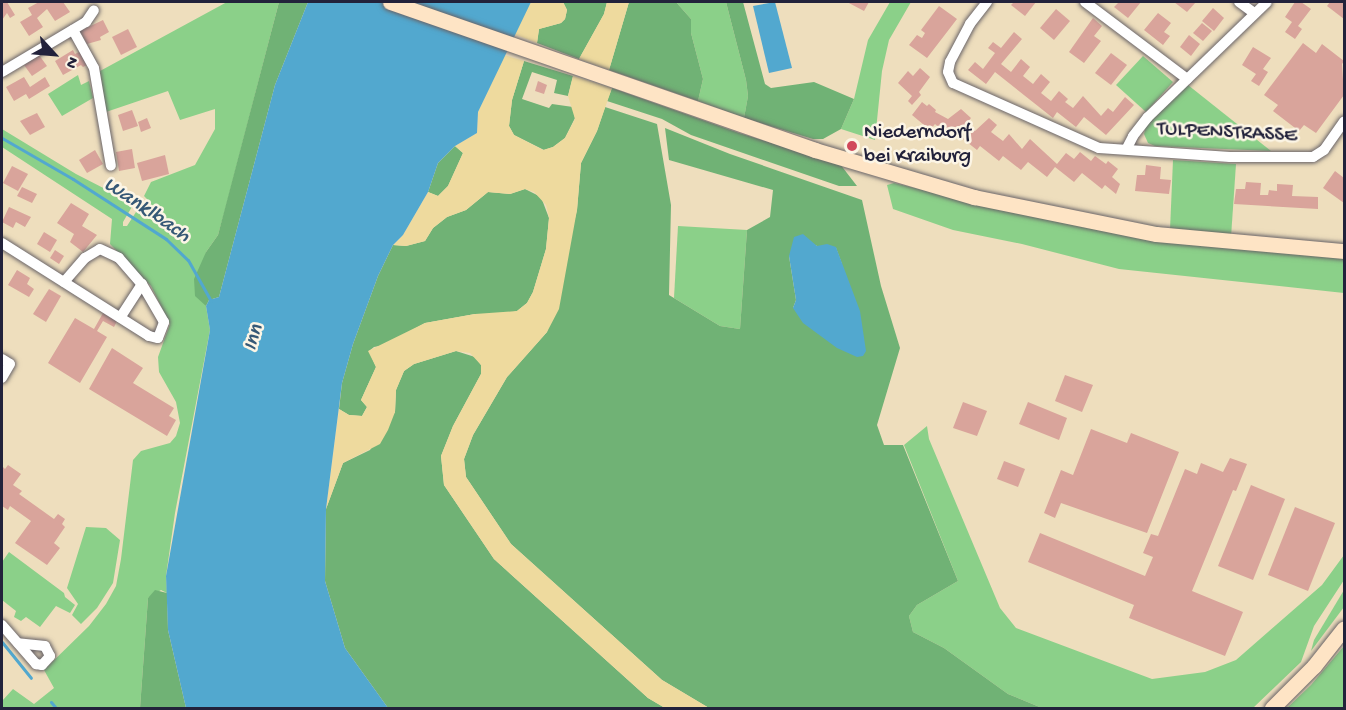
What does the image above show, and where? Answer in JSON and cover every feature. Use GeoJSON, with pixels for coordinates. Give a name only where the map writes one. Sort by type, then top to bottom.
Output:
{"type":"FeatureCollection","features":[{"type":"Feature","properties":{"kind":"main road"},"geometry":{"type":"LineString","coordinates":[[390,2],[621,84],[826,153],[974,197],[1156,234],[1344,251]]}},
{"type":"Feature","properties":{"kind":"main road"},"geometry":{"type":"LineString","coordinates":[[1272,708],[1314,666],[1344,628]]}},
{"type":"Feature","properties":{"kind":"street"},"geometry":{"type":"LineString","coordinates":[[987,2],[970,24],[950,62],[948,72],[953,83],[1099,148],[1127,148],[1138,128],[1267,2]]}},
{"type":"Feature","properties":{"kind":"street"},"geometry":{"type":"LineString","coordinates":[[1085,2],[1187,79]]}},
{"type":"Feature","properties":{"kind":"street"},"geometry":{"type":"LineString","coordinates":[[1239,2],[1254,13]]}},
{"type":"Feature","properties":{"kind":"street"},"geometry":{"type":"LineString","coordinates":[[2,72],[86,22],[94,10]]}},
{"type":"Feature","properties":{"kind":"street"},"geometry":{"type":"LineString","coordinates":[[73,30],[94,68],[111,166]]}},
{"type":"Feature","properties":{"kind":"street","name":"TULPENSTRASSE"},"geometry":{"type":"LineString","coordinates":[[1127,148],[1230,157],[1313,157],[1324,150],[1344,121]]}},
{"type":"Feature","properties":{"kind":"street"},"geometry":{"type":"LineString","coordinates":[[2,243],[120,318],[154,338],[162,334],[161,316],[142,284],[119,258],[100,249],[85,258],[64,282]]}},
{"type":"Feature","properties":{"kind":"street"},"geometry":{"type":"LineString","coordinates":[[120,318],[142,284]]}},
{"type":"Feature","properties":{"kind":"street"},"geometry":{"type":"LineString","coordinates":[[2,359],[10,364],[2,378]]}},
{"type":"Feature","properties":{"kind":"street"},"geometry":{"type":"LineString","coordinates":[[2,625],[18,643]]}},
{"type":"Feature","properties":{"kind":"green space"},"geometry":{"type":"Polygon","coordinates":[[[227,2],[279,2],[218,235],[206,252],[202,299],[206,306],[210,330],[175,513],[166,576],[167,593],[161,590],[148,598],[140,708],[2,708],[2,701],[13,689],[34,704],[54,688],[44,670],[89,626],[116,586],[133,460],[141,451],[170,443],[176,436],[180,423],[176,402],[159,372],[158,357],[170,324],[151,286],[110,244],[112,219],[2,147],[2,129],[76,174],[115,194],[139,201],[133,205],[123,222],[123,226],[127,226],[136,212],[149,201],[144,196],[151,182],[195,165],[215,129],[215,109],[180,120],[168,91],[106,112],[100,71],[227,2]]]}},
{"type":"Feature","properties":{"kind":"green space"},"geometry":{"type":"Polygon","coordinates":[[[279,2],[308,2],[275,85],[219,297],[209,300],[206,306],[195,296],[194,279],[206,252],[218,235],[279,2]]]}},
{"type":"Feature","properties":{"kind":"green space"},"geometry":{"type":"Polygon","coordinates":[[[563,2],[607,2],[604,14],[579,59],[537,43],[539,29],[561,23],[565,19],[567,10],[563,2]]]}},
{"type":"Feature","properties":{"kind":"green space"},"geometry":{"type":"Polygon","coordinates":[[[629,2],[676,2],[691,19],[691,33],[703,79],[698,101],[609,70],[629,2]]]}},
{"type":"Feature","properties":{"kind":"green space"},"geometry":{"type":"Polygon","coordinates":[[[676,2],[726,2],[746,80],[748,96],[744,118],[698,101],[703,79],[691,33],[691,19],[676,2]]]}},
{"type":"Feature","properties":{"kind":"green space"},"geometry":{"type":"Polygon","coordinates":[[[726,2],[743,2],[765,84],[771,88],[814,82],[854,99],[841,129],[823,139],[813,139],[744,118],[748,96],[746,80],[726,2]]]}},
{"type":"Feature","properties":{"kind":"green space"},"geometry":{"type":"Polygon","coordinates":[[[890,2],[911,2],[889,40],[882,71],[875,140],[841,129],[854,99],[868,40],[890,2]]]}},
{"type":"Feature","properties":{"kind":"green space"},"geometry":{"type":"Polygon","coordinates":[[[1143,56],[1173,82],[1146,112],[1116,85],[1143,56]]]}},
{"type":"Feature","properties":{"kind":"green space"},"geometry":{"type":"Polygon","coordinates":[[[524,61],[573,76],[568,96],[554,93],[557,80],[532,72],[522,99],[549,108],[552,104],[573,107],[575,118],[565,138],[553,147],[544,150],[514,135],[509,126],[512,100],[524,61]]]}},
{"type":"Feature","properties":{"kind":"green space"},"geometry":{"type":"Polygon","coordinates":[[[78,75],[81,85],[89,81],[93,98],[62,116],[48,94],[78,75]]]}},
{"type":"Feature","properties":{"kind":"green space"},"geometry":{"type":"Polygon","coordinates":[[[1188,85],[1271,151],[1155,146],[1148,143],[1144,134],[1146,126],[1188,85]]]}},
{"type":"Feature","properties":{"kind":"green space"},"geometry":{"type":"Polygon","coordinates":[[[612,88],[739,133],[840,164],[857,186],[839,186],[691,135],[662,119],[607,101],[612,88]]]}},
{"type":"Feature","properties":{"kind":"green space"},"geometry":{"type":"Polygon","coordinates":[[[605,107],[657,124],[671,205],[669,295],[720,326],[740,329],[747,230],[770,217],[773,190],[669,160],[665,128],[730,154],[862,200],[881,286],[900,348],[877,425],[884,445],[903,445],[958,581],[917,605],[909,616],[913,632],[944,648],[1008,694],[1042,708],[709,708],[662,680],[511,544],[466,477],[464,459],[473,435],[507,377],[547,332],[577,210],[581,163],[597,131],[605,107]],[[810,242],[789,256],[796,300],[793,308],[842,264],[836,248],[817,246],[810,242]]]}},
{"type":"Feature","properties":{"kind":"green space"},"geometry":{"type":"Polygon","coordinates":[[[455,146],[463,153],[448,186],[438,196],[428,192],[438,163],[455,146]]]}},
{"type":"Feature","properties":{"kind":"green space"},"geometry":{"type":"Polygon","coordinates":[[[1173,160],[1236,164],[1231,237],[1170,230],[1173,160]]]}},
{"type":"Feature","properties":{"kind":"green space"},"geometry":{"type":"Polygon","coordinates":[[[894,183],[923,190],[1344,256],[1344,293],[1119,269],[1022,244],[953,230],[893,209],[887,185],[894,183]]]}},
{"type":"Feature","properties":{"kind":"green space"},"geometry":{"type":"Polygon","coordinates":[[[525,189],[541,197],[549,218],[546,249],[533,292],[527,303],[517,311],[502,315],[475,314],[425,323],[385,345],[374,347],[369,351],[376,367],[361,400],[367,407],[362,416],[349,415],[339,409],[342,383],[353,344],[378,276],[393,245],[406,246],[425,241],[433,228],[447,217],[466,210],[488,192],[510,194],[525,189]]]}},
{"type":"Feature","properties":{"kind":"green space"},"geometry":{"type":"Polygon","coordinates":[[[678,226],[747,230],[740,329],[720,326],[674,298],[678,226]]]}},
{"type":"Feature","properties":{"kind":"green space"},"geometry":{"type":"Polygon","coordinates":[[[456,351],[475,357],[481,365],[481,374],[453,426],[441,456],[444,485],[494,559],[648,698],[665,708],[388,708],[345,648],[325,581],[326,509],[343,463],[370,450],[395,412],[396,390],[404,371],[414,364],[456,351]]]}},
{"type":"Feature","properties":{"kind":"green space"},"geometry":{"type":"Polygon","coordinates":[[[927,426],[929,439],[1000,608],[1016,628],[1152,679],[1205,672],[1236,660],[1322,585],[1344,555],[1344,580],[1314,626],[1301,662],[1253,708],[1042,708],[1008,694],[944,648],[913,632],[909,616],[917,605],[958,581],[904,445],[927,426]]]}},
{"type":"Feature","properties":{"kind":"green space"},"geometry":{"type":"Polygon","coordinates":[[[86,527],[106,528],[120,540],[113,583],[97,608],[81,624],[72,615],[78,604],[67,588],[86,527]]]}},
{"type":"Feature","properties":{"kind":"green space"},"geometry":{"type":"Polygon","coordinates":[[[9,552],[64,593],[65,597],[75,605],[70,613],[56,606],[40,627],[26,617],[21,621],[14,617],[16,611],[2,600],[2,562],[9,552]]]}},
{"type":"Feature","properties":{"kind":"green space"},"geometry":{"type":"Polygon","coordinates":[[[155,590],[167,593],[168,630],[186,708],[140,708],[148,598],[155,590]]]}},
{"type":"Feature","properties":{"kind":"green space"},"geometry":{"type":"Polygon","coordinates":[[[1344,590],[1344,607],[1311,651],[1314,640],[1344,590]]]}},
{"type":"Feature","properties":{"kind":"green space"},"geometry":{"type":"Polygon","coordinates":[[[1344,646],[1344,708],[1287,708],[1311,685],[1344,646]]]}},
{"type":"Feature","properties":{"kind":"sand"},"geometry":{"type":"Polygon","coordinates":[[[531,2],[563,2],[567,10],[565,19],[561,23],[539,29],[537,43],[514,34],[531,2]]]}},
{"type":"Feature","properties":{"kind":"sand"},"geometry":{"type":"Polygon","coordinates":[[[607,2],[629,2],[609,70],[579,59],[604,14],[607,2]]]}},
{"type":"Feature","properties":{"kind":"sand"},"geometry":{"type":"Polygon","coordinates":[[[504,55],[524,61],[512,100],[509,126],[514,135],[543,150],[553,147],[565,138],[575,119],[568,96],[573,76],[612,88],[597,131],[581,163],[577,210],[559,309],[547,332],[507,377],[473,435],[464,459],[466,477],[511,544],[662,680],[709,708],[665,708],[648,698],[494,559],[444,485],[441,456],[453,426],[481,374],[481,365],[470,353],[456,351],[414,364],[404,371],[396,390],[395,412],[388,430],[380,444],[343,463],[326,509],[339,409],[349,415],[362,416],[367,407],[361,400],[376,367],[368,351],[425,323],[475,314],[517,311],[527,303],[533,292],[546,249],[549,218],[546,205],[534,192],[525,189],[510,194],[488,192],[466,210],[447,217],[433,228],[425,241],[406,246],[393,245],[403,235],[428,192],[438,196],[448,186],[463,153],[455,146],[477,133],[478,112],[504,55]]]}},
{"type":"Feature","properties":{"kind":"water","name":"Inn"},"geometry":{"type":"Polygon","coordinates":[[[308,2],[531,2],[478,112],[477,133],[455,146],[438,163],[428,192],[403,235],[393,245],[378,276],[353,344],[342,383],[326,509],[325,581],[345,648],[388,708],[186,708],[168,630],[166,576],[210,330],[206,306],[209,300],[219,297],[275,85],[308,2]]]}},
{"type":"Feature","properties":{"kind":"water"},"geometry":{"type":"Polygon","coordinates":[[[775,2],[792,68],[769,73],[753,6],[775,2]]]}},
{"type":"Feature","properties":{"kind":"water"},"geometry":{"type":"Polygon","coordinates":[[[803,234],[817,246],[827,244],[836,247],[860,311],[866,351],[863,356],[857,357],[837,348],[803,323],[793,308],[796,300],[789,256],[794,237],[803,234]]]}},
{"type":"Feature","properties":{"kind":"building"},"geometry":{"type":"Polygon","coordinates":[[[7,2],[15,15],[10,18],[7,13],[2,20],[2,3],[7,2]]]}},
{"type":"Feature","properties":{"kind":"building"},"geometry":{"type":"Polygon","coordinates":[[[39,2],[63,2],[70,12],[55,21],[47,9],[37,18],[43,27],[29,36],[20,22],[32,15],[28,8],[39,2]]]}},
{"type":"Feature","properties":{"kind":"building"},"geometry":{"type":"Polygon","coordinates":[[[847,2],[869,2],[864,11],[847,2]]]}},
{"type":"Feature","properties":{"kind":"building"},"geometry":{"type":"Polygon","coordinates":[[[1014,2],[1036,2],[1025,16],[1011,5],[1014,2]]]}},
{"type":"Feature","properties":{"kind":"building"},"geometry":{"type":"Polygon","coordinates":[[[1119,2],[1141,2],[1128,18],[1114,7],[1119,2]]]}},
{"type":"Feature","properties":{"kind":"building"},"geometry":{"type":"Polygon","coordinates":[[[1174,2],[1196,2],[1187,12],[1174,2]]]}},
{"type":"Feature","properties":{"kind":"building"},"geometry":{"type":"Polygon","coordinates":[[[1295,2],[1301,2],[1311,9],[1298,26],[1302,29],[1295,39],[1285,32],[1292,22],[1285,17],[1295,2]]]}},
{"type":"Feature","properties":{"kind":"building"},"geometry":{"type":"Polygon","coordinates":[[[1330,2],[1344,2],[1344,19],[1327,6],[1330,2]]]}},
{"type":"Feature","properties":{"kind":"building"},"geometry":{"type":"Polygon","coordinates":[[[939,6],[957,19],[927,58],[909,45],[917,35],[922,38],[925,33],[921,30],[939,6]]]}},
{"type":"Feature","properties":{"kind":"building"},"geometry":{"type":"Polygon","coordinates":[[[1213,8],[1224,18],[1214,31],[1202,21],[1213,8]]]}},
{"type":"Feature","properties":{"kind":"building"},"geometry":{"type":"Polygon","coordinates":[[[1056,9],[1070,21],[1054,40],[1040,28],[1056,9]]]}},
{"type":"Feature","properties":{"kind":"building"},"geometry":{"type":"Polygon","coordinates":[[[1158,13],[1171,23],[1164,32],[1170,36],[1163,45],[1144,30],[1158,13]]]}},
{"type":"Feature","properties":{"kind":"building"},"geometry":{"type":"Polygon","coordinates":[[[1093,18],[1102,26],[1094,36],[1101,41],[1084,63],[1069,52],[1093,18]]]}},
{"type":"Feature","properties":{"kind":"building"},"geometry":{"type":"Polygon","coordinates":[[[103,20],[109,32],[100,37],[101,40],[87,44],[80,31],[103,20]]]}},
{"type":"Feature","properties":{"kind":"building"},"geometry":{"type":"Polygon","coordinates":[[[1202,23],[1212,31],[1203,41],[1193,33],[1202,23]]]}},
{"type":"Feature","properties":{"kind":"building"},"geometry":{"type":"Polygon","coordinates":[[[128,29],[137,47],[121,55],[112,37],[128,29]]]}},
{"type":"Feature","properties":{"kind":"building"},"geometry":{"type":"Polygon","coordinates":[[[1014,32],[1022,39],[1001,64],[1011,72],[1021,59],[1030,67],[1023,76],[1033,84],[1041,74],[1050,82],[1041,93],[1051,101],[1059,91],[1068,99],[1065,102],[1073,108],[1083,96],[1101,116],[1108,108],[1113,112],[1125,97],[1134,105],[1106,135],[1084,117],[1076,127],[1057,112],[1053,118],[995,72],[986,84],[968,70],[975,62],[983,69],[995,53],[988,48],[993,42],[1001,48],[1014,32]]]}},
{"type":"Feature","properties":{"kind":"building"},"geometry":{"type":"Polygon","coordinates":[[[1189,35],[1200,44],[1191,56],[1180,47],[1189,35]]]}},
{"type":"Feature","properties":{"kind":"building"},"geometry":{"type":"Polygon","coordinates":[[[1303,43],[1316,53],[1322,44],[1344,61],[1342,64],[1344,95],[1316,133],[1304,125],[1299,131],[1273,111],[1278,105],[1264,95],[1303,43]]]}},
{"type":"Feature","properties":{"kind":"building"},"geometry":{"type":"Polygon","coordinates":[[[1253,47],[1271,58],[1263,69],[1268,72],[1259,86],[1251,81],[1256,74],[1242,65],[1253,47]]]}},
{"type":"Feature","properties":{"kind":"building"},"geometry":{"type":"Polygon","coordinates":[[[73,50],[75,54],[81,51],[89,64],[83,67],[81,65],[63,75],[55,61],[73,50]]]}},
{"type":"Feature","properties":{"kind":"building"},"geometry":{"type":"Polygon","coordinates":[[[1111,53],[1127,65],[1111,85],[1095,73],[1111,53]]]}},
{"type":"Feature","properties":{"kind":"building"},"geometry":{"type":"Polygon","coordinates":[[[39,55],[47,66],[32,76],[24,65],[39,55]]]}},
{"type":"Feature","properties":{"kind":"building"},"geometry":{"type":"Polygon","coordinates":[[[920,68],[930,77],[919,92],[921,95],[912,105],[908,101],[912,96],[898,83],[908,71],[913,76],[920,68]]]}},
{"type":"Feature","properties":{"kind":"building"},"geometry":{"type":"Polygon","coordinates":[[[24,77],[30,87],[45,77],[50,86],[29,99],[26,94],[14,101],[6,87],[24,77]]]}},
{"type":"Feature","properties":{"kind":"building"},"geometry":{"type":"Polygon","coordinates":[[[538,81],[547,85],[544,94],[535,91],[538,81]]]}},
{"type":"Feature","properties":{"kind":"building"},"geometry":{"type":"Polygon","coordinates":[[[922,102],[927,106],[929,104],[936,110],[935,112],[948,119],[961,109],[971,118],[966,124],[975,131],[989,118],[997,125],[991,132],[1003,141],[1009,134],[1022,149],[1030,139],[1057,164],[1066,153],[1074,159],[1080,152],[1091,161],[1095,156],[1106,164],[1108,161],[1118,169],[1112,177],[1120,184],[1116,194],[1105,185],[1102,189],[1082,173],[1074,182],[1055,167],[1047,177],[1028,162],[1021,170],[1003,156],[999,161],[980,146],[977,150],[958,135],[953,140],[935,124],[930,130],[912,115],[922,102]]]}},
{"type":"Feature","properties":{"kind":"building"},"geometry":{"type":"Polygon","coordinates":[[[132,110],[138,126],[123,131],[118,115],[132,110]]]}},
{"type":"Feature","properties":{"kind":"building"},"geometry":{"type":"Polygon","coordinates":[[[37,113],[45,127],[30,135],[20,121],[37,113]]]}},
{"type":"Feature","properties":{"kind":"building"},"geometry":{"type":"Polygon","coordinates":[[[147,118],[151,128],[141,132],[138,122],[147,118]]]}},
{"type":"Feature","properties":{"kind":"building"},"geometry":{"type":"Polygon","coordinates":[[[132,149],[135,168],[119,171],[116,152],[132,149]]]}},
{"type":"Feature","properties":{"kind":"building"},"geometry":{"type":"Polygon","coordinates":[[[95,150],[103,164],[87,173],[79,160],[95,150]]]}},
{"type":"Feature","properties":{"kind":"building"},"geometry":{"type":"Polygon","coordinates":[[[165,155],[169,174],[142,181],[137,163],[165,155]]]}},
{"type":"Feature","properties":{"kind":"building"},"geometry":{"type":"Polygon","coordinates":[[[1146,165],[1161,167],[1160,179],[1171,180],[1169,194],[1135,191],[1137,175],[1145,175],[1146,165]]]}},
{"type":"Feature","properties":{"kind":"building"},"geometry":{"type":"Polygon","coordinates":[[[12,166],[28,174],[18,191],[3,183],[12,166]]]}},
{"type":"Feature","properties":{"kind":"building"},"geometry":{"type":"Polygon","coordinates":[[[1335,171],[1344,178],[1344,203],[1323,188],[1335,171]]]}},
{"type":"Feature","properties":{"kind":"building"},"geometry":{"type":"Polygon","coordinates":[[[1246,182],[1261,183],[1260,195],[1268,195],[1269,190],[1277,191],[1277,184],[1293,185],[1292,196],[1318,197],[1318,209],[1234,204],[1236,189],[1245,189],[1246,182]]]}},
{"type":"Feature","properties":{"kind":"building"},"geometry":{"type":"Polygon","coordinates":[[[22,187],[37,194],[32,203],[17,196],[22,187]]]}},
{"type":"Feature","properties":{"kind":"building"},"geometry":{"type":"Polygon","coordinates":[[[71,203],[89,214],[82,226],[97,235],[83,252],[70,242],[74,234],[57,223],[71,203]]]}},
{"type":"Feature","properties":{"kind":"building"},"geometry":{"type":"Polygon","coordinates":[[[9,207],[31,217],[25,227],[16,222],[13,228],[2,222],[9,207]]]}},
{"type":"Feature","properties":{"kind":"building"},"geometry":{"type":"Polygon","coordinates":[[[44,232],[57,240],[50,252],[37,244],[44,232]]]}},
{"type":"Feature","properties":{"kind":"building"},"geometry":{"type":"Polygon","coordinates":[[[55,250],[64,256],[59,264],[50,258],[55,250]]]}},
{"type":"Feature","properties":{"kind":"building"},"geometry":{"type":"Polygon","coordinates":[[[17,270],[30,278],[27,284],[34,289],[29,297],[8,285],[17,270]]]}},
{"type":"Feature","properties":{"kind":"building"},"geometry":{"type":"Polygon","coordinates":[[[49,289],[61,296],[46,322],[33,314],[49,289]]]}},
{"type":"Feature","properties":{"kind":"building"},"geometry":{"type":"Polygon","coordinates":[[[103,313],[117,321],[114,327],[103,321],[97,331],[107,337],[80,383],[48,363],[75,318],[94,329],[103,313]]]}},
{"type":"Feature","properties":{"kind":"building"},"geometry":{"type":"Polygon","coordinates":[[[112,348],[143,368],[133,383],[174,408],[169,416],[176,420],[167,436],[89,389],[112,348]]]}},
{"type":"Feature","properties":{"kind":"building"},"geometry":{"type":"Polygon","coordinates":[[[1065,375],[1093,385],[1082,412],[1055,401],[1065,375]]]}},
{"type":"Feature","properties":{"kind":"building"},"geometry":{"type":"Polygon","coordinates":[[[963,402],[987,411],[977,436],[953,428],[963,402]]]}},
{"type":"Feature","properties":{"kind":"building"},"geometry":{"type":"Polygon","coordinates":[[[1028,402],[1067,418],[1059,440],[1019,424],[1028,402]]]}},
{"type":"Feature","properties":{"kind":"building"},"geometry":{"type":"Polygon","coordinates":[[[1091,429],[1127,443],[1131,433],[1179,452],[1147,533],[1061,503],[1055,518],[1044,513],[1061,470],[1073,475],[1091,429]]]}},
{"type":"Feature","properties":{"kind":"building"},"geometry":{"type":"Polygon","coordinates":[[[1230,458],[1247,464],[1236,491],[1233,490],[1192,591],[1243,612],[1225,656],[1129,618],[1134,605],[1028,562],[1040,533],[1145,576],[1153,557],[1143,553],[1151,534],[1158,536],[1185,469],[1197,474],[1201,463],[1223,472],[1230,458]]]}},
{"type":"Feature","properties":{"kind":"building"},"geometry":{"type":"Polygon","coordinates":[[[1004,461],[1025,469],[1018,487],[997,479],[1004,461]]]}},
{"type":"Feature","properties":{"kind":"building"},"geometry":{"type":"Polygon","coordinates":[[[8,465],[21,474],[13,485],[22,491],[19,494],[54,519],[58,514],[65,519],[62,524],[65,527],[54,543],[60,548],[47,565],[15,543],[31,521],[10,506],[8,510],[2,506],[2,466],[5,469],[8,465]]]}},
{"type":"Feature","properties":{"kind":"building"},"geometry":{"type":"Polygon","coordinates":[[[1251,485],[1285,499],[1253,580],[1218,566],[1251,485]]]}},
{"type":"Feature","properties":{"kind":"building"},"geometry":{"type":"Polygon","coordinates":[[[1295,507],[1335,523],[1308,591],[1268,575],[1295,507]]]}},
{"type":"Feature","properties":{"kind":"waterway","name":"Wanklbach"},"geometry":{"type":"LineString","coordinates":[[2,138],[73,179],[166,239],[188,260],[211,301]]}},
{"type":"Feature","properties":{"kind":"waterway"},"geometry":{"type":"LineString","coordinates":[[2,642],[31,678]]}},
{"type":"Feature","properties":{"kind":"waterway"},"geometry":{"type":"LineString","coordinates":[[51,702],[56,708]]}},
{"type":"Feature","properties":{"kind":"place","name":"Niederndorf bei Kraiburg"},"geometry":{"type":"Point","coordinates":[852,146]}}]}
